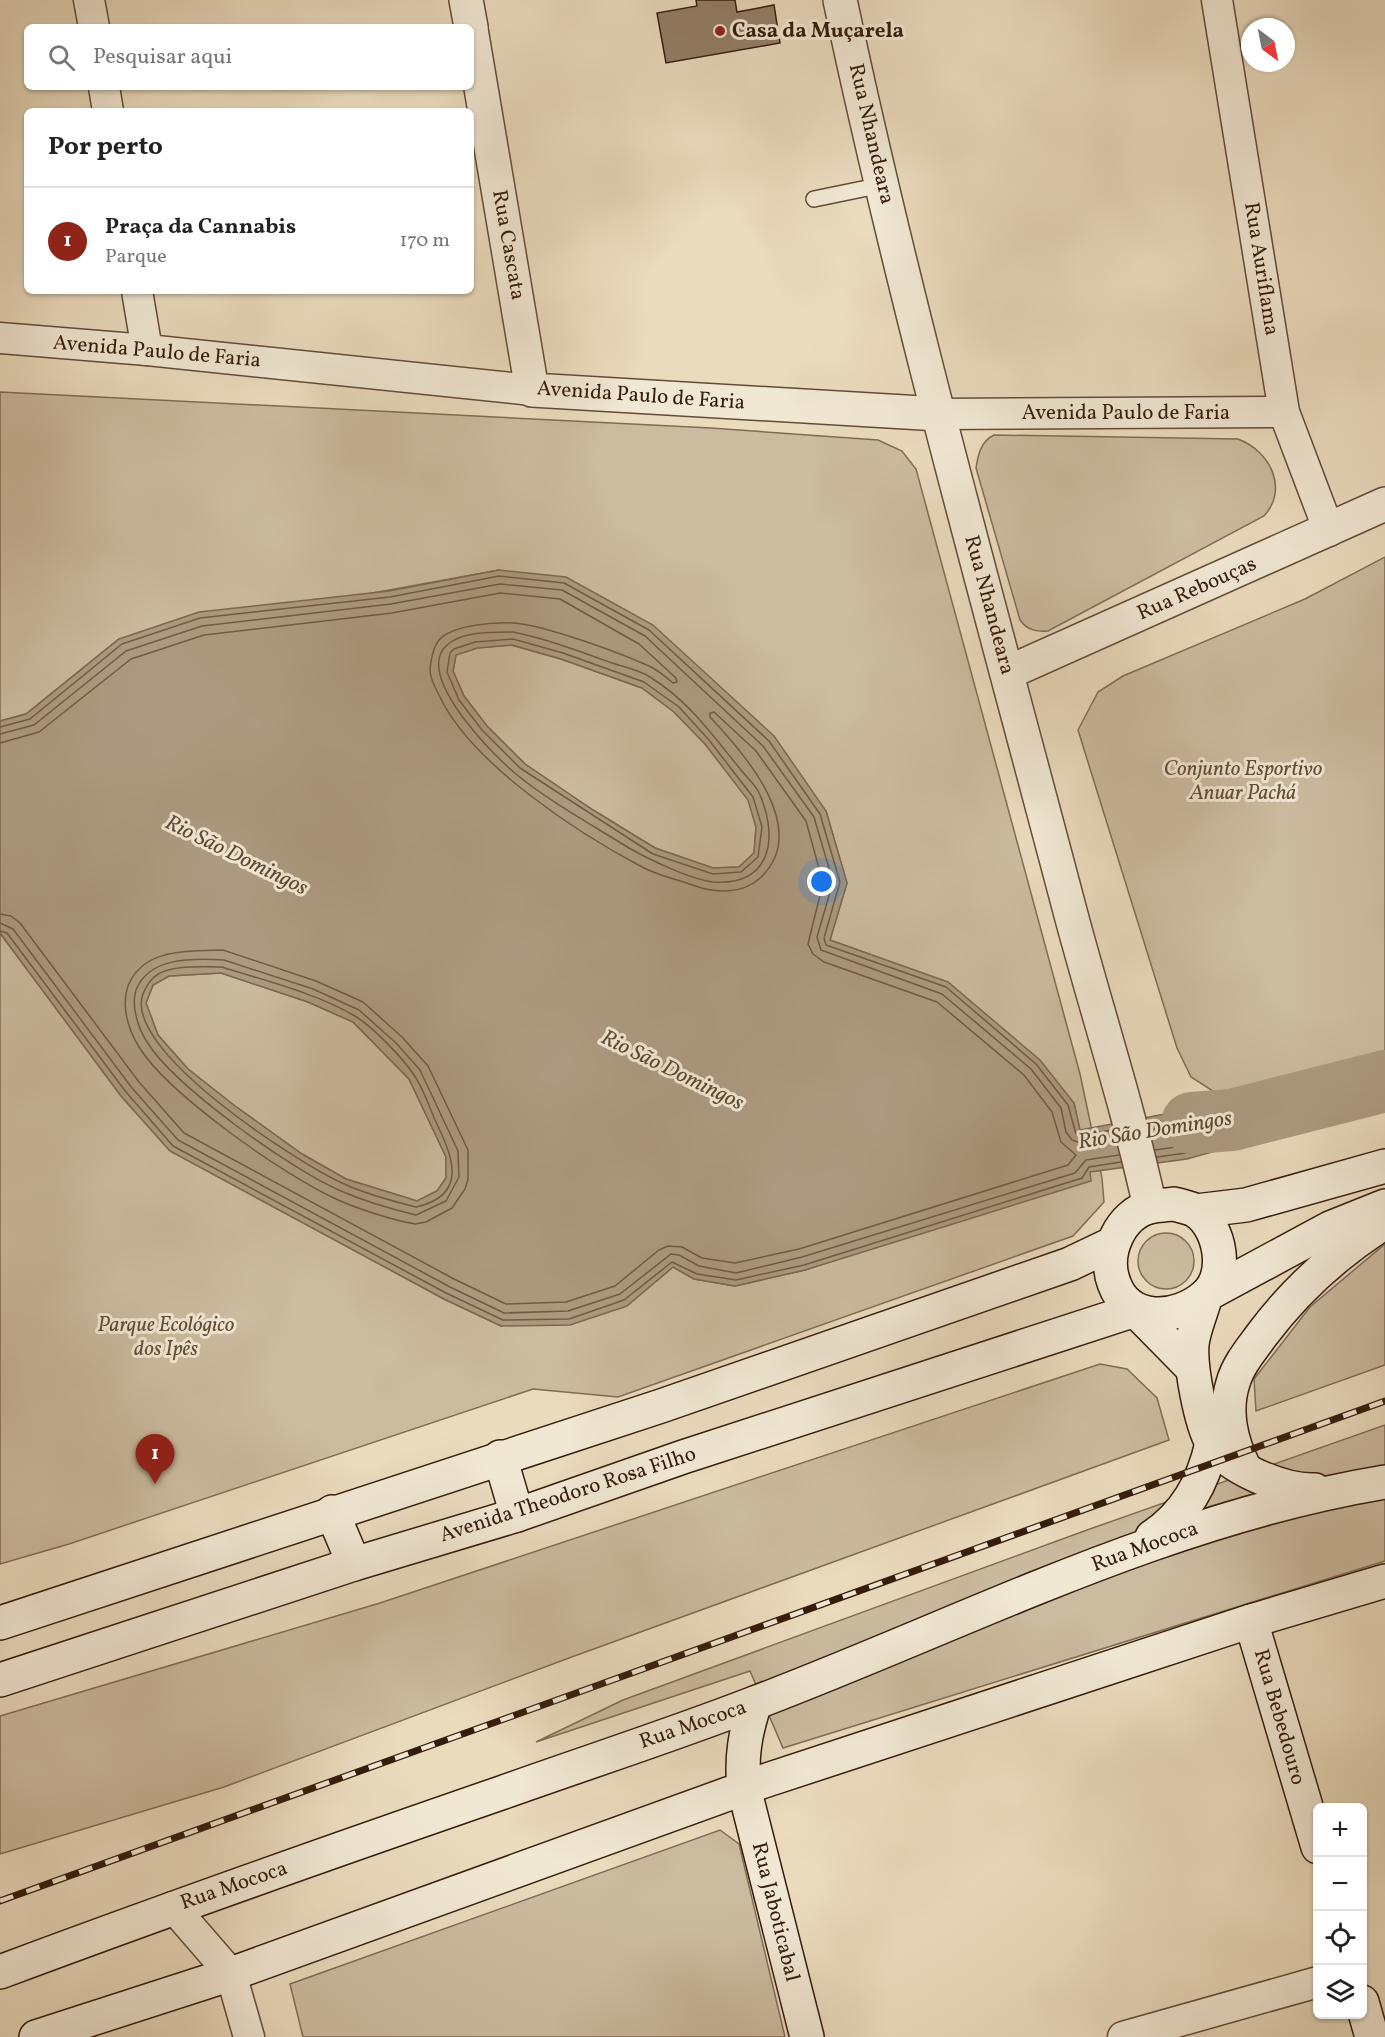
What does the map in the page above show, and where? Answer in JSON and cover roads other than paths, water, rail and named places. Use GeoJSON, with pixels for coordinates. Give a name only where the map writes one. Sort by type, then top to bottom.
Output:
{"type":"FeatureCollection","features":[{"type":"Feature","properties":{"kind":"main road","name":"Rua Cascata"},"geometry":{"type":"LineString","coordinates":[[466,0],[470,24]]}},
{"type":"Feature","properties":{"kind":"main road","name":"Rua Nhandeara"},"geometry":{"type":"LineString","coordinates":[[840,0],[882,185],[939,414],[1072,921],[1143,1173],[1150,1207]]}},
{"type":"Feature","properties":{"kind":"main road","name":"Rua Cascata"},"geometry":{"type":"LineString","coordinates":[[474,46],[532,390]]}},
{"type":"Feature","properties":{"kind":"main road","name":"Avenida Paulo de Faria"},"geometry":{"type":"LineString","coordinates":[[532,390],[939,414]]}},
{"type":"Feature","properties":{"kind":"main road","name":"Rua Rebouças"},"geometry":{"type":"LineString","coordinates":[[1007,673],[1385,504]]}},
{"type":"Feature","properties":{"kind":"main road"},"geometry":{"type":"LineString","coordinates":[[1192,1368],[1117,1293],[1109,1271],[1112,1244],[1128,1220],[1150,1207],[1174,1204],[1196,1211],[1246,1205],[1385,1166]]}},
{"type":"Feature","properties":{"kind":"main road"},"geometry":{"type":"LineString","coordinates":[[1135,1310],[1159,1316],[1183,1310],[1206,1295],[1330,1228],[1385,1206]]}},
{"type":"Feature","properties":{"kind":"main road"},"geometry":{"type":"LineString","coordinates":[[1196,1211],[1211,1228],[1220,1248],[1218,1273],[1206,1295],[1192,1342],[1192,1368],[1212,1443],[1223,1455],[1246,1471],[1272,1482],[1304,1491],[1345,1488]]}},
{"type":"Feature","properties":{"kind":"main road"},"geometry":{"type":"LineString","coordinates":[[1246,1471],[1234,1448],[1230,1428],[1230,1405],[1233,1383],[1247,1354],[1302,1286],[1350,1244],[1385,1222]]}},
{"type":"Feature","properties":{"kind":"main road"},"geometry":{"type":"LineString","coordinates":[[0,1623],[672,1402],[1070,1264],[1112,1244]]}},
{"type":"Feature","properties":{"kind":"main road","name":"Avenida Theodoro Rosa Filho"},"geometry":{"type":"LineString","coordinates":[[0,1680],[354,1564],[518,1515],[694,1453],[1135,1310]]}},
{"type":"Feature","properties":{"kind":"main road"},"geometry":{"type":"LineString","coordinates":[[1135,1549],[1168,1526],[1181,1512],[1199,1486],[1212,1443]]}},
{"type":"Feature","properties":{"kind":"main road"},"geometry":{"type":"LineString","coordinates":[[500,1457],[518,1515]]}},
{"type":"Feature","properties":{"kind":"main road","name":"Rua Mococa"},"geometry":{"type":"LineString","coordinates":[[0,1972],[173,1907],[755,1703],[1135,1549],[1232,1516],[1345,1488],[1385,1482]]}},
{"type":"Feature","properties":{"kind":"main road"},"geometry":{"type":"LineString","coordinates":[[332,1512],[354,1564]]}},
{"type":"Feature","properties":{"kind":"main road"},"geometry":{"type":"LineString","coordinates":[[36,2037],[231,1974],[744,1788],[1251,1621],[1385,1581]]}},
{"type":"Feature","properties":{"kind":"main road","name":"Rua Bebedouro"},"geometry":{"type":"LineString","coordinates":[[1251,1621],[1313,1833]]}},
{"type":"Feature","properties":{"kind":"main road","name":"Rua Jaboticabal"},"geometry":{"type":"LineString","coordinates":[[755,1703],[746,1728],[742,1752],[744,1788],[807,2037]]}},
{"type":"Feature","properties":{"kind":"main road"},"geometry":{"type":"LineString","coordinates":[[1367,2019],[1372,2037]]}},
{"type":"Feature","properties":{"kind":"street"},"geometry":{"type":"LineString","coordinates":[[89,0],[93,24]]}},
{"type":"Feature","properties":{"kind":"street","name":"Rua Auriflama"},"geometry":{"type":"LineString","coordinates":[[1217,0],[1284,412],[1329,531]]}},
{"type":"Feature","properties":{"kind":"street"},"geometry":{"type":"LineString","coordinates":[[104,90],[108,108]]}},
{"type":"Feature","properties":{"kind":"street"},"geometry":{"type":"LineString","coordinates":[[138,294],[147,350]]}},
{"type":"Feature","properties":{"kind":"street","name":"Avenida Paulo de Faria"},"geometry":{"type":"LineString","coordinates":[[0,338],[147,350],[532,390]]}},
{"type":"Feature","properties":{"kind":"street","name":"Avenida Paulo de Faria"},"geometry":{"type":"LineString","coordinates":[[939,414],[1284,412]]}},
{"type":"Feature","properties":{"kind":"street"},"geometry":{"type":"LineString","coordinates":[[173,1907],[231,1974],[249,2037]]}},
{"type":"Feature","properties":{"kind":"street"},"geometry":{"type":"LineString","coordinates":[[1124,2037],[1313,1983]]}},
{"type":"Feature","properties":{"kind":"lane"},"geometry":{"type":"LineString","coordinates":[[814,199],[882,185]]}},
{"type":"Feature","properties":{"kind":"water"},"geometry":{"type":"Polygon","coordinates":[[[499,570],[566,577],[653,625],[774,736],[826,811],[847,883],[830,940],[948,982],[1040,1060],[1074,1103],[1080,1130],[1176,1112],[1196,1115],[1256,1109],[1282,1110],[1319,1096],[1385,1063],[1385,1103],[1187,1159],[1090,1172],[1091,1181],[805,1270],[735,1286],[694,1279],[673,1267],[627,1306],[570,1325],[501,1326],[444,1299],[170,1151],[121,1096],[0,933],[0,721],[26,714],[119,639],[199,612],[389,591],[499,570]],[[512,645],[477,648],[456,655],[453,671],[464,696],[487,726],[525,764],[655,848],[713,868],[739,867],[754,853],[756,827],[748,800],[705,744],[674,712],[642,688],[561,659],[512,645]],[[221,973],[169,976],[153,985],[146,1003],[158,1035],[188,1069],[302,1154],[346,1179],[417,1201],[437,1191],[446,1178],[446,1157],[409,1079],[353,1022],[308,1002],[221,973]]]}},
{"type":"Feature","properties":{"kind":"waterway","name":"Rio São Domingos"},"geometry":{"type":"LineString","coordinates":[[1192,1123],[1232,1120],[1385,1081]]}},
{"type":"Feature","properties":{"kind":"railway"},"geometry":{"type":"LineString","coordinates":[[0,1901],[1385,1401]]}},
{"type":"Feature","properties":{"kind":"place","name":"Casa da Muçarela"},"geometry":{"type":"Point","coordinates":[720,31]}},
{"type":"Feature","properties":{"kind":"place","name":"Praça da Cannabis"},"geometry":{"type":"Point","coordinates":[155,1484]}},
{"type":"Feature","properties":{"kind":"park label","name":"Conjunto Esportivo Anuar Pachá"},"geometry":{"type":"Point","coordinates":[1243,781]}},
{"type":"Feature","properties":{"kind":"park label","name":"Parque Ecológico dos Ipês"},"geometry":{"type":"Point","coordinates":[166,1337]}}]}
